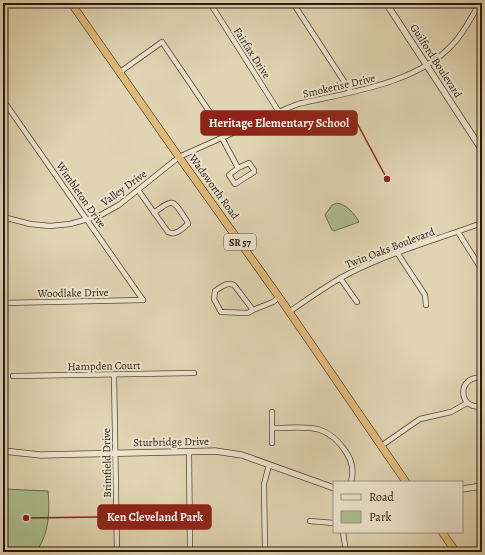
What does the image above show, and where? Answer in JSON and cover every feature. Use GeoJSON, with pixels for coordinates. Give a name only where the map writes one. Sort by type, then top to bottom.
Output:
{"type":"FeatureCollection","features":[{"type":"Feature","properties":{"kind":"highway","name":"Wadsworth Road"},"geometry":{"type":"LineString","coordinates":[[71,3],[279,297],[405,481]]}},
{"type":"Feature","properties":{"kind":"highway"},"geometry":{"type":"LineString","coordinates":[[443,533],[456,552]]}},
{"type":"Feature","properties":{"kind":"street","name":"Fairfax Drive"},"geometry":{"type":"LineString","coordinates":[[210,3],[279,112]]}},
{"type":"Feature","properties":{"kind":"street"},"geometry":{"type":"LineString","coordinates":[[293,3],[351,92]]}},
{"type":"Feature","properties":{"kind":"street","name":"Guilford Boulevard"},"geometry":{"type":"LineString","coordinates":[[386,3],[482,150]]}},
{"type":"Feature","properties":{"kind":"street","name":"Smokerise Drive"},"geometry":{"type":"LineString","coordinates":[[179,157],[298,104],[392,82],[406,76],[427,65],[455,43],[480,3]]}},
{"type":"Feature","properties":{"kind":"street"},"geometry":{"type":"LineString","coordinates":[[120,72],[162,42],[224,137],[238,168]]}},
{"type":"Feature","properties":{"kind":"street","name":"Wimbleton Drive"},"geometry":{"type":"LineString","coordinates":[[3,100],[144,300]]}},
{"type":"Feature","properties":{"kind":"street","name":"Valley Drive"},"geometry":{"type":"LineString","coordinates":[[3,217],[41,226],[61,225],[99,216],[119,205],[179,157]]}},
{"type":"Feature","properties":{"kind":"street"},"geometry":{"type":"LineString","coordinates":[[249,163],[254,172],[235,184],[229,175],[238,168],[249,163]]}},
{"type":"Feature","properties":{"kind":"street"},"geometry":{"type":"LineString","coordinates":[[138,190],[154,213],[168,232],[176,233],[188,224],[175,203],[170,202],[165,204],[154,213]]}},
{"type":"Feature","properties":{"kind":"street","name":"Twin Oaks Boulevard"},"geometry":{"type":"LineString","coordinates":[[289,312],[340,278],[366,266],[482,223]]}},
{"type":"Feature","properties":{"kind":"street"},"geometry":{"type":"LineString","coordinates":[[458,232],[482,270]]}},
{"type":"Feature","properties":{"kind":"street"},"geometry":{"type":"LineString","coordinates":[[398,254],[425,295],[426,304]]}},
{"type":"Feature","properties":{"kind":"street"},"geometry":{"type":"LineString","coordinates":[[340,278],[357,302]]}},
{"type":"Feature","properties":{"kind":"street"},"geometry":{"type":"LineString","coordinates":[[253,310],[234,286],[230,284],[225,284],[215,291],[214,299],[221,312],[248,312],[253,310],[273,302],[279,297]]}},
{"type":"Feature","properties":{"kind":"street","name":"Woodlake Drive"},"geometry":{"type":"LineString","coordinates":[[3,303],[144,300]]}},
{"type":"Feature","properties":{"kind":"street","name":"Hampden Court"},"geometry":{"type":"LineString","coordinates":[[14,376],[194,373]]}},
{"type":"Feature","properties":{"kind":"street","name":"Brimfield Drive"},"geometry":{"type":"LineString","coordinates":[[114,374],[117,552]]}},
{"type":"Feature","properties":{"kind":"street"},"geometry":{"type":"LineString","coordinates":[[482,378],[472,378],[465,384],[463,394],[467,402],[476,407],[482,406]]}},
{"type":"Feature","properties":{"kind":"street"},"geometry":{"type":"LineString","coordinates":[[381,446],[420,419],[452,412],[467,402]]}},
{"type":"Feature","properties":{"kind":"street"},"geometry":{"type":"LineString","coordinates":[[272,412],[272,443]]}},
{"type":"Feature","properties":{"kind":"street"},"geometry":{"type":"LineString","coordinates":[[272,428],[313,428],[322,430],[332,435],[340,442],[350,458],[352,467],[351,481]]}},
{"type":"Feature","properties":{"kind":"street","name":"Sturbridge Drive"},"geometry":{"type":"LineString","coordinates":[[3,451],[41,455],[189,451],[235,453],[333,488]]}},
{"type":"Feature","properties":{"kind":"street"},"geometry":{"type":"LineString","coordinates":[[189,451],[190,552]]}},
{"type":"Feature","properties":{"kind":"street"},"geometry":{"type":"LineString","coordinates":[[265,552],[264,484],[269,465]]}},
{"type":"Feature","properties":{"kind":"street"},"geometry":{"type":"LineString","coordinates":[[463,489],[482,486]]}},
{"type":"Feature","properties":{"kind":"street"},"geometry":{"type":"LineString","coordinates":[[310,521],[333,523]]}},
{"type":"Feature","properties":{"kind":"street"},"geometry":{"type":"LineString","coordinates":[[343,533],[346,552]]}},
{"type":"Feature","properties":{"kind":"green space"},"geometry":{"type":"Polygon","coordinates":[[[337,203],[344,205],[350,210],[359,222],[334,231],[332,230],[325,215],[332,205],[337,203]]]}},
{"type":"Feature","properties":{"kind":"green space"},"geometry":{"type":"Polygon","coordinates":[[[3,489],[48,491],[48,523],[44,538],[36,552],[3,552],[3,489]]]}},
{"type":"Feature","properties":{"kind":"place","name":"Heritage Elementary School"},"geometry":{"type":"Point","coordinates":[387,179]}},
{"type":"Feature","properties":{"kind":"place","name":"Ken Cleveland Park"},"geometry":{"type":"Point","coordinates":[26,518]}}]}
